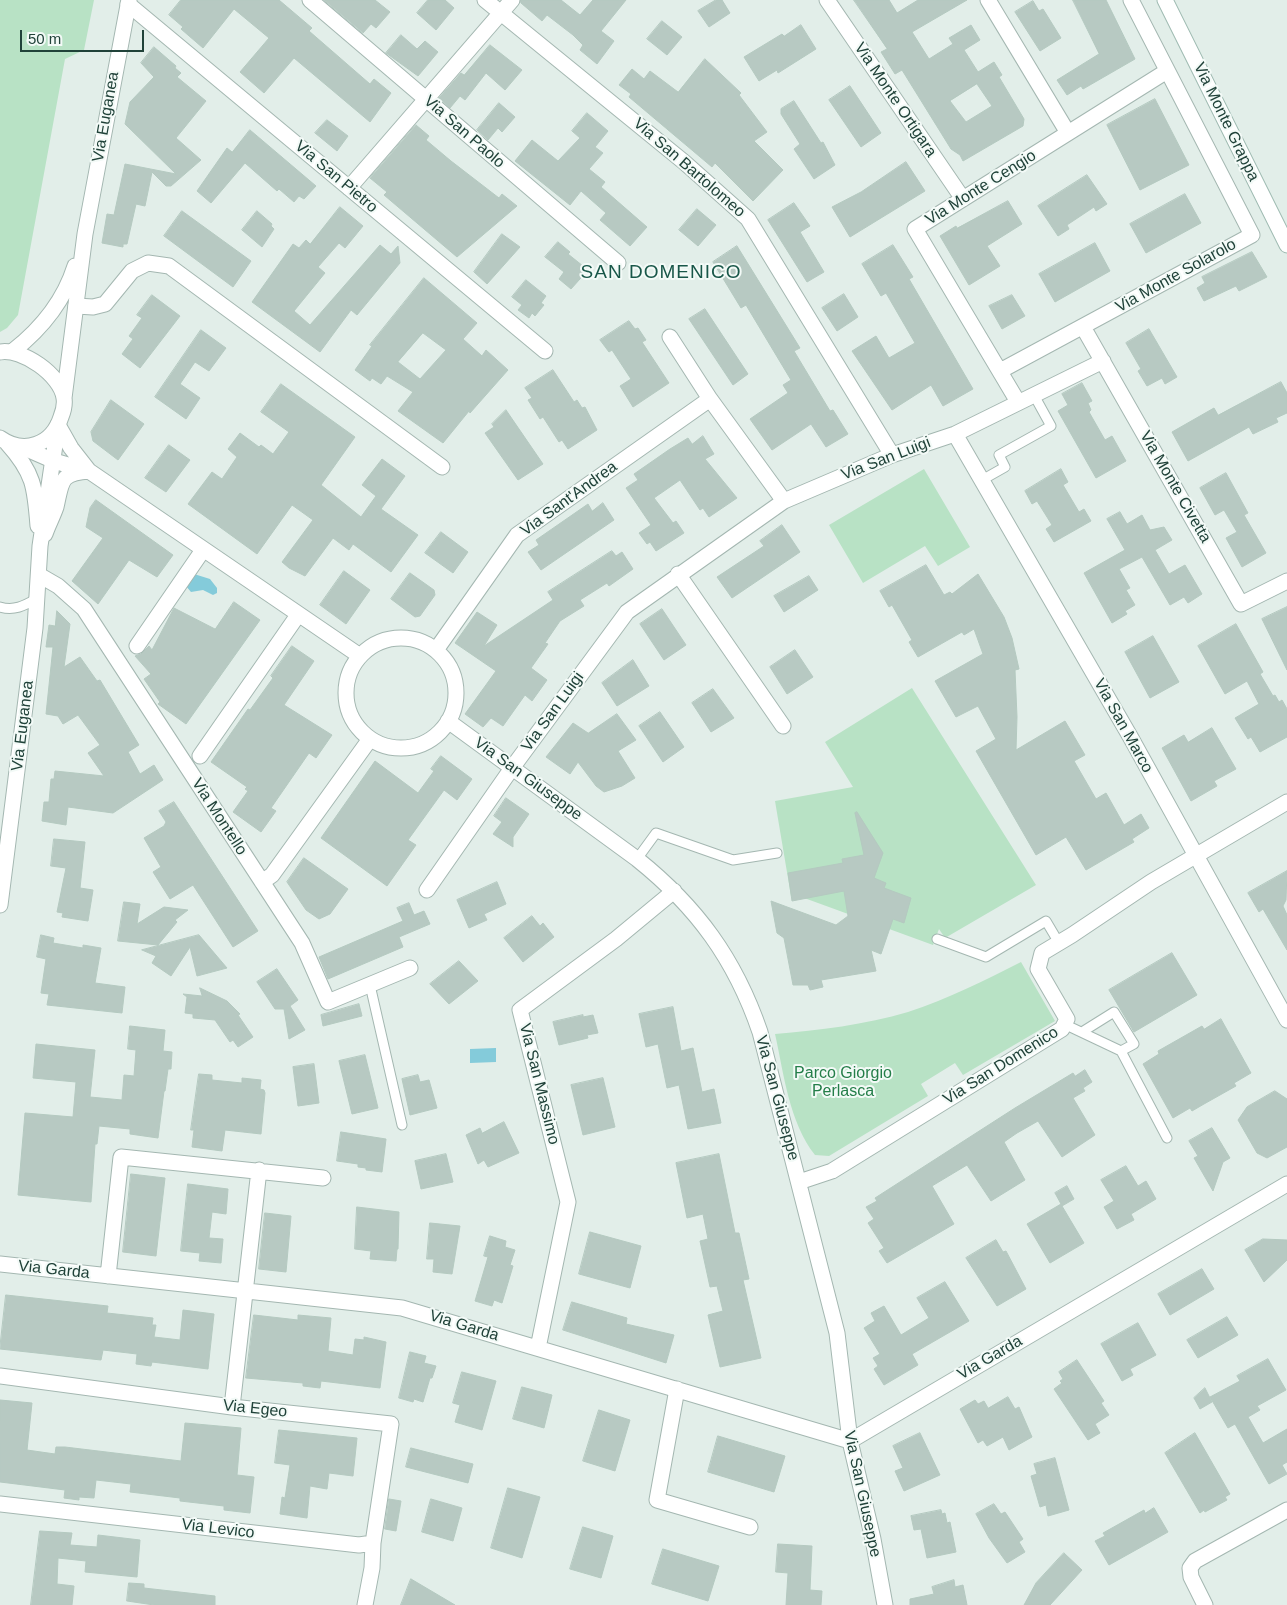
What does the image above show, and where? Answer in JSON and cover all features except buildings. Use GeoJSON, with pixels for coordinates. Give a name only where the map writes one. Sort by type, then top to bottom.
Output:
{"type":"FeatureCollection","features":[{"type":"Feature","properties":{"kind":"street","name":"Via San Paolo"},"geometry":{"type":"LineString","coordinates":[[310,0],[618,263]]}},
{"type":"Feature","properties":{"kind":"street","name":"Via San Bartolomeo"},"geometry":{"type":"LineString","coordinates":[[486,0],[684,162],[748,218],[892,455]]}},
{"type":"Feature","properties":{"kind":"street"},"geometry":{"type":"LineString","coordinates":[[349,188],[512,0]]}},
{"type":"Feature","properties":{"kind":"street","name":"Via Monte Ortigara"},"geometry":{"type":"LineString","coordinates":[[827,0],[963,199]]}},
{"type":"Feature","properties":{"kind":"street"},"geometry":{"type":"LineString","coordinates":[[988,0],[1068,133]]}},
{"type":"Feature","properties":{"kind":"street","name":"Via Monte Solarolo"},"geometry":{"type":"LineString","coordinates":[[1000,371],[1252,235],[1131,0]]}},
{"type":"Feature","properties":{"kind":"street","name":"Via Monte Grappa"},"geometry":{"type":"LineString","coordinates":[[1165,0],[1287,245]]}},
{"type":"Feature","properties":{"kind":"street","name":"Via San Pietro"},"geometry":{"type":"LineString","coordinates":[[128,2],[545,351]]}},
{"type":"Feature","properties":{"kind":"street","name":"Via Euganea"},"geometry":{"type":"LineString","coordinates":[[40,546],[58,425],[64,398],[86,234],[128,2]]}},
{"type":"Feature","properties":{"kind":"street","name":"Via Monte Cengio"},"geometry":{"type":"LineString","coordinates":[[1018,402],[915,229],[1167,71]]}},
{"type":"Feature","properties":{"kind":"street","name":"Via Euganea"},"geometry":{"type":"LineString","coordinates":[[6,351],[35,333],[62,296],[72,276],[86,234]]}},
{"type":"Feature","properties":{"kind":"street"},"geometry":{"type":"LineString","coordinates":[[76,306],[93,307],[105,304],[132,270],[148,263],[169,266],[442,467]]}},
{"type":"Feature","properties":{"kind":"street","name":"Via Monte Civetta"},"geometry":{"type":"LineString","coordinates":[[1083,327],[1241,604],[1287,581]]}},
{"type":"Feature","properties":{"kind":"street"},"geometry":{"type":"LineString","coordinates":[[670,337],[710,399],[784,501]]}},
{"type":"Feature","properties":{"kind":"street","name":"Via Euganea"},"geometry":{"type":"LineString","coordinates":[[6,351],[25,355],[37,363],[59,385],[64,398]]}},
{"type":"Feature","properties":{"kind":"street","name":"Via San Luigi"},"geometry":{"type":"LineString","coordinates":[[427,890],[512,768],[627,612],[678,574],[784,501],[892,455],[954,434],[1018,402],[1035,397],[1103,362]]}},
{"type":"Feature","properties":{"kind":"street","name":"Via Sant'Andrea"},"geometry":{"type":"LineString","coordinates":[[436,650],[517,535],[710,399]]}},
{"type":"Feature","properties":{"kind":"street"},"geometry":{"type":"LineString","coordinates":[[10,443],[37,446],[48,438],[58,425],[70,448],[89,471],[360,656]]}},
{"type":"Feature","properties":{"kind":"street","name":"Via San Marco"},"geometry":{"type":"LineString","coordinates":[[954,434],[1131,738],[1195,857],[1287,1020]]}},
{"type":"Feature","properties":{"kind":"street"},"geometry":{"type":"LineString","coordinates":[[10,443],[54,461],[89,471]]}},
{"type":"Feature","properties":{"kind":"street","name":"Via Euganea"},"geometry":{"type":"LineString","coordinates":[[0,906],[22,739],[39,574],[40,546],[35,489],[29,471],[10,443]]}},
{"type":"Feature","properties":{"kind":"street"},"geometry":{"type":"LineString","coordinates":[[40,546],[56,507],[60,485],[73,472],[89,471]]}},
{"type":"Feature","properties":{"kind":"street"},"geometry":{"type":"LineString","coordinates":[[137,646],[203,550]]}},
{"type":"Feature","properties":{"kind":"street","name":"Via Montello"},"geometry":{"type":"LineString","coordinates":[[39,574],[58,586],[84,609],[302,943],[328,1002],[410,968]]}},
{"type":"Feature","properties":{"kind":"street"},"geometry":{"type":"LineString","coordinates":[[678,574],[783,726]]}},
{"type":"Feature","properties":{"kind":"street"},"geometry":{"type":"LineString","coordinates":[[200,756],[298,614]]}},
{"type":"Feature","properties":{"kind":"street"},"geometry":{"type":"LineString","coordinates":[[405,638],[421,641],[436,650],[446,662],[453,676],[456,691],[454,706],[448,721],[437,735],[421,744],[404,748],[386,746],[370,739],[357,726],[348,709],[346,690],[350,672],[360,656],[373,646],[388,639],[405,638]]}},
{"type":"Feature","properties":{"kind":"street","name":"Via San Giuseppe"},"geometry":{"type":"LineString","coordinates":[[448,721],[637,859],[674,892],[712,936],[731,963],[748,996],[760,1032],[836,1333],[850,1441],[873,1539],[885,1605]]}},
{"type":"Feature","properties":{"kind":"street"},"geometry":{"type":"LineString","coordinates":[[262,882],[272,875],[370,739]]}},
{"type":"Feature","properties":{"kind":"street","name":"Via San Domenico"},"geometry":{"type":"LineString","coordinates":[[799,1182],[832,1171],[1062,1029],[1067,1019],[1038,969],[1042,953],[1151,882],[1287,802]]}},
{"type":"Feature","properties":{"kind":"street","name":"Via San Massimo"},"geometry":{"type":"LineString","coordinates":[[538,1348],[568,1202],[520,1010],[616,939],[674,892]]}},
{"type":"Feature","properties":{"kind":"street","name":"Via Garda"},"geometry":{"type":"LineString","coordinates":[[108,1276],[121,1157],[323,1178]]}},
{"type":"Feature","properties":{"kind":"street"},"geometry":{"type":"LineString","coordinates":[[232,1407],[259,1170]]}},
{"type":"Feature","properties":{"kind":"street","name":"Via Garda"},"geometry":{"type":"LineString","coordinates":[[0,1264],[402,1308],[850,1441],[1287,1184]]}},
{"type":"Feature","properties":{"kind":"street","name":"Via Egeo"},"geometry":{"type":"LineString","coordinates":[[0,1376],[232,1407],[391,1424],[373,1543]]}},
{"type":"Feature","properties":{"kind":"street"},"geometry":{"type":"LineString","coordinates":[[676,1389],[657,1500],[750,1526]]}},
{"type":"Feature","properties":{"kind":"street","name":"Via Levico"},"geometry":{"type":"LineString","coordinates":[[0,1504],[359,1545],[373,1543]]}},
{"type":"Feature","properties":{"kind":"street"},"geometry":{"type":"LineString","coordinates":[[1205,1605],[1191,1577],[1190,1568],[1195,1561],[1287,1510]]}},
{"type":"Feature","properties":{"kind":"street"},"geometry":{"type":"LineString","coordinates":[[365,1605],[372,1568],[373,1543]]}},
{"type":"Feature","properties":{"kind":"lane"},"geometry":{"type":"LineString","coordinates":[[982,480],[1005,467],[999,455],[1051,426],[1035,397]]}},
{"type":"Feature","properties":{"kind":"lane"},"geometry":{"type":"LineString","coordinates":[[0,607],[8,609],[22,607],[36,600]]}},
{"type":"Feature","properties":{"kind":"lane"},"geometry":{"type":"LineString","coordinates":[[637,859],[656,833],[733,860],[777,853]]}},
{"type":"Feature","properties":{"kind":"lane"},"geometry":{"type":"LineString","coordinates":[[937,939],[986,957],[1046,921],[1059,943]]}},
{"type":"Feature","properties":{"kind":"lane"},"geometry":{"type":"LineString","coordinates":[[370,985],[402,1125]]}},
{"type":"Feature","properties":{"kind":"lane"},"geometry":{"type":"LineString","coordinates":[[1082,1032],[1114,1012],[1134,1044],[1122,1051]]}},
{"type":"Feature","properties":{"kind":"lane"},"geometry":{"type":"LineString","coordinates":[[1064,1024],[1122,1051],[1167,1138]]}},
{"type":"Feature","properties":{"kind":"green space"},"geometry":{"type":"Polygon","coordinates":[[[0,0],[94,0],[84,50],[65,59],[18,315],[7,328],[0,332],[0,0]]]}},
{"type":"Feature","properties":{"kind":"green space"},"geometry":{"type":"Polygon","coordinates":[[[924,469],[970,547],[938,566],[925,546],[863,583],[829,525],[924,469]]]}},
{"type":"Feature","properties":{"kind":"green space"},"geometry":{"type":"Polygon","coordinates":[[[912,688],[1036,885],[945,938],[939,929],[933,945],[807,899],[791,896],[775,801],[853,787],[825,742],[912,688]]]}},
{"type":"Feature","properties":{"kind":"green space","name":"Parco Giorgio Perlasca"},"geometry":{"type":"Polygon","coordinates":[[[1021,962],[1055,1021],[963,1075],[955,1063],[921,1084],[928,1096],[829,1156],[815,1155],[806,1142],[793,1113],[775,1034],[825,1029],[892,1017],[937,1001],[1021,962]]]}},
{"type":"Feature","properties":{"kind":"water"},"geometry":{"type":"Polygon","coordinates":[[[194,574],[210,579],[217,588],[217,593],[213,595],[203,590],[191,592],[185,585],[194,574]]]}},
{"type":"Feature","properties":{"kind":"water"},"geometry":{"type":"Polygon","coordinates":[[[496,1048],[496,1062],[470,1063],[470,1049],[496,1048]]]}},
{"type":"Feature","properties":{"kind":"district","name":"SAN DOMENICO"},"geometry":{"type":"Point","coordinates":[661,273]}}]}
